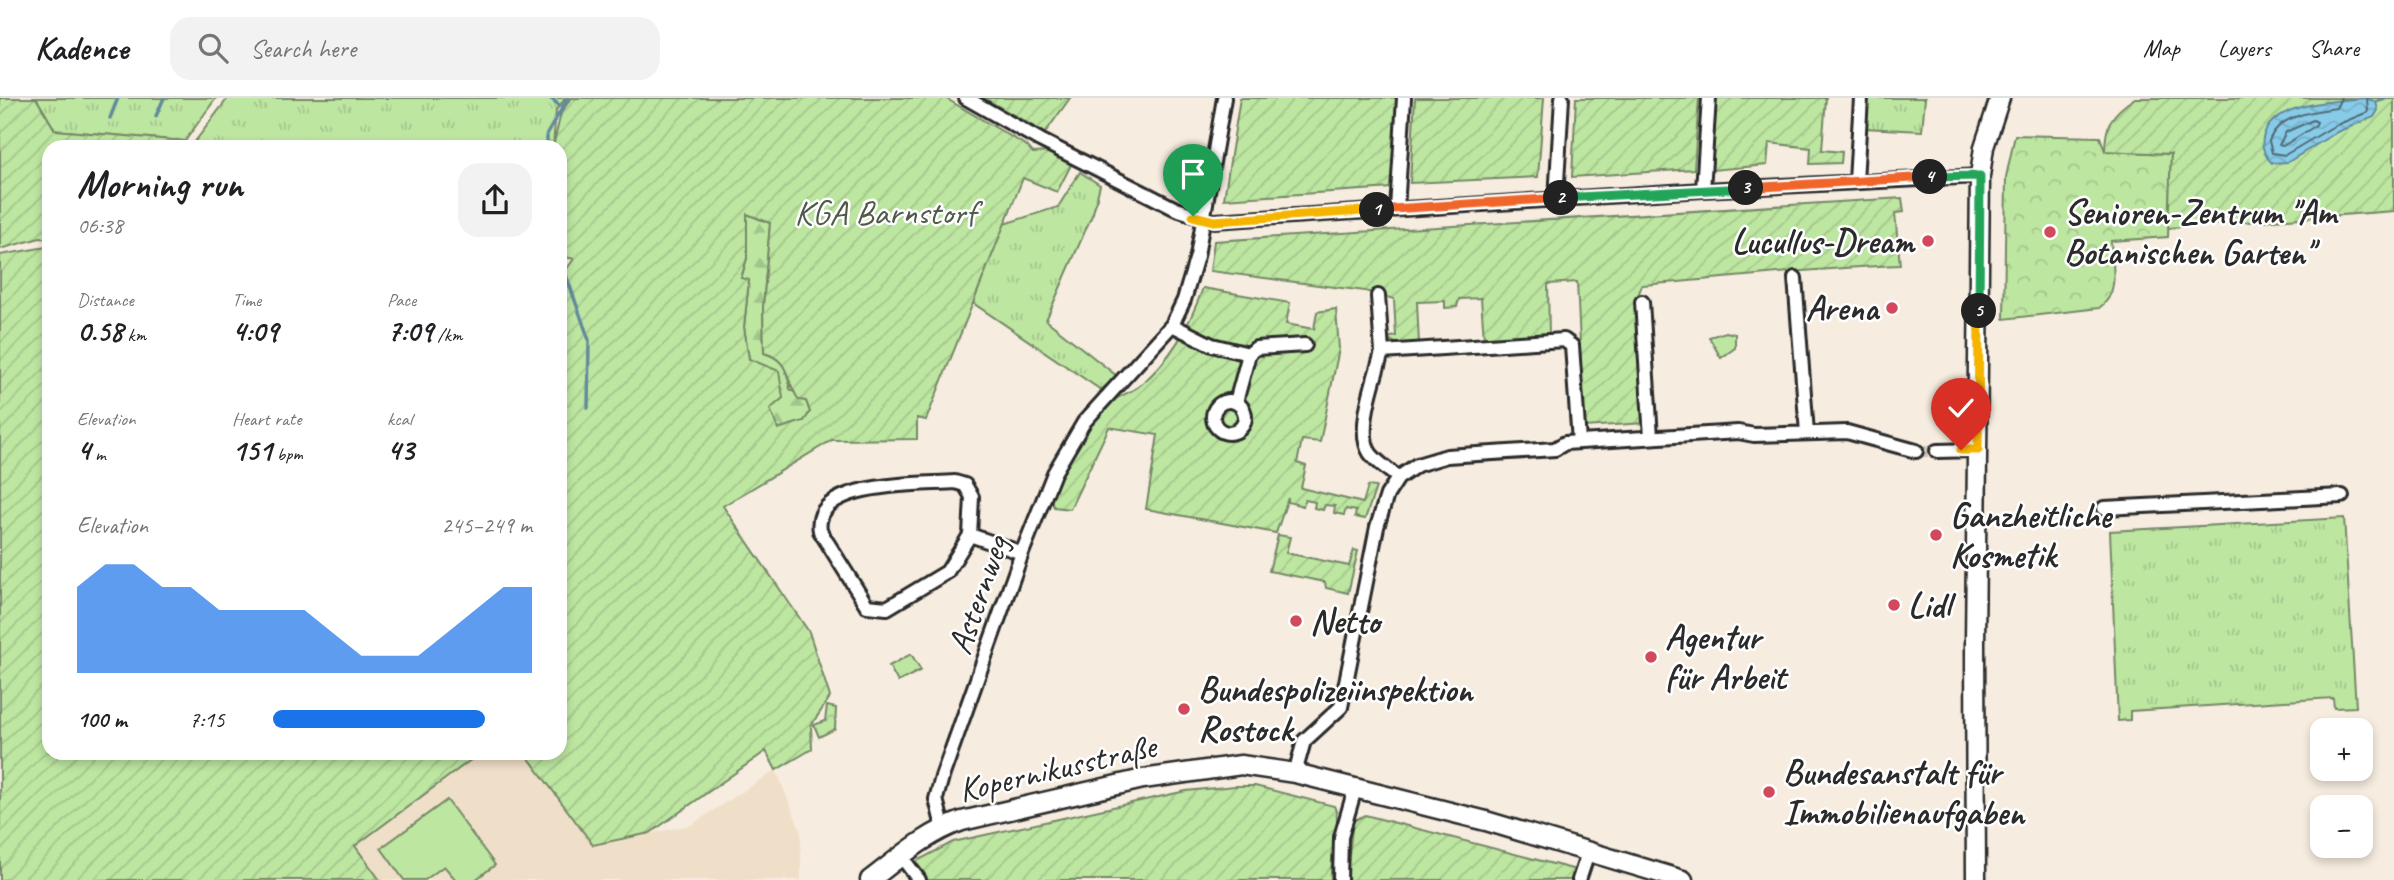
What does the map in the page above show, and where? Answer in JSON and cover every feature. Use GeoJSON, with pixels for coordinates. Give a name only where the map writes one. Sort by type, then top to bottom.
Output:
{"type":"FeatureCollection","features":[{"type":"Feature","properties":{"kind":"street"},"geometry":{"type":"LineString","coordinates":[[966,98],[1040,140],[1204,220],[1980,176]]}},
{"type":"Feature","properties":{"kind":"street"},"geometry":{"type":"LineString","coordinates":[[1224,98],[1204,220],[1186,290],[1172,325],[1212,345],[1249,354]]}},
{"type":"Feature","properties":{"kind":"street"},"geometry":{"type":"LineString","coordinates":[[1397,209],[1404,98]]}},
{"type":"Feature","properties":{"kind":"street"},"geometry":{"type":"LineString","coordinates":[[1556,199],[1562,98]]}},
{"type":"Feature","properties":{"kind":"street"},"geometry":{"type":"LineString","coordinates":[[1703,190],[1709,98]]}},
{"type":"Feature","properties":{"kind":"street"},"geometry":{"type":"LineString","coordinates":[[1856,181],[1861,98]]}},
{"type":"Feature","properties":{"kind":"street"},"geometry":{"type":"LineString","coordinates":[[1976,880],[1980,176],[1984,147],[2000,98]]}},
{"type":"Feature","properties":{"kind":"street"},"geometry":{"type":"LineString","coordinates":[[1795,278],[1807,433]]}},
{"type":"Feature","properties":{"kind":"street"},"geometry":{"type":"LineString","coordinates":[[1378,296],[1382,352],[1367,410],[1365,439],[1370,452],[1398,478]]}},
{"type":"Feature","properties":{"kind":"street"},"geometry":{"type":"LineString","coordinates":[[1642,302],[1651,437]]}},
{"type":"Feature","properties":{"kind":"street","name":"Asternweg"},"geometry":{"type":"LineString","coordinates":[[943,827],[936,799],[942,777],[1054,473],[1084,422],[1172,325]]}},
{"type":"Feature","properties":{"kind":"street"},"geometry":{"type":"LineString","coordinates":[[1382,352],[1564,340],[1572,346],[1579,442]]}},
{"type":"Feature","properties":{"kind":"street"},"geometry":{"type":"LineString","coordinates":[[1236,402],[1249,354],[1256,348],[1305,345]]}},
{"type":"Feature","properties":{"kind":"street"},"geometry":{"type":"LineString","coordinates":[[1294,773],[1304,741],[1341,708],[1377,527],[1387,495],[1398,478],[1417,465],[1447,456],[1555,449],[1565,443],[1738,432],[1754,435],[1847,432],[1916,451]]}},
{"type":"Feature","properties":{"kind":"street"},"geometry":{"type":"LineString","coordinates":[[1937,451],[1978,450]]}},
{"type":"Feature","properties":{"kind":"street"},"geometry":{"type":"LineString","coordinates":[[955,482],[965,485],[972,497],[970,535],[947,572],[887,608],[876,609],[867,606],[820,531],[818,520],[822,509],[852,491],[955,482]]}},
{"type":"Feature","properties":{"kind":"street"},"geometry":{"type":"LineString","coordinates":[[2104,508],[2342,496]]}},
{"type":"Feature","properties":{"kind":"street"},"geometry":{"type":"LineString","coordinates":[[970,535],[1022,554]]}},
{"type":"Feature","properties":{"kind":"street","name":"Kopernikusstraße"},"geometry":{"type":"LineString","coordinates":[[870,880],[943,827],[1183,771],[1241,765],[1294,773],[1486,821],[1683,880]]}},
{"type":"Feature","properties":{"kind":"street"},"geometry":{"type":"LineString","coordinates":[[1340,880],[1341,837],[1355,789]]}},
{"type":"Feature","properties":{"kind":"street"},"geometry":{"type":"LineString","coordinates":[[1579,880],[1588,853]]}},
{"type":"Feature","properties":{"kind":"street"},"geometry":{"type":"LineString","coordinates":[[901,856],[919,880]]}},
{"type":"Feature","properties":{"kind":"shaded area"},"geometry":{"type":"Polygon","coordinates":[[[471,760],[530,760],[593,845],[691,825],[776,770],[801,832],[801,880],[380,880],[355,846],[471,760]]]}},
{"type":"Feature","properties":{"kind":"green space"},"geometry":{"type":"Polygon","coordinates":[[[0,98],[36,98],[55,130],[173,140],[42,140],[42,238],[0,249],[0,98]]]}},
{"type":"Feature","properties":{"kind":"green space"},"geometry":{"type":"Polygon","coordinates":[[[36,98],[216,98],[186,140],[55,130],[36,98]]]}},
{"type":"Feature","properties":{"kind":"green space"},"geometry":{"type":"Polygon","coordinates":[[[228,98],[566,98],[556,110],[554,140],[196,140],[228,98]]]}},
{"type":"Feature","properties":{"kind":"green space","name":"KGA Barnstorf"},"geometry":{"type":"Polygon","coordinates":[[[571,98],[945,98],[1027,146],[1033,153],[1051,152],[1072,163],[1057,192],[1023,178],[926,420],[917,418],[917,439],[832,440],[723,506],[809,632],[830,697],[811,726],[812,749],[776,770],[766,751],[650,833],[593,845],[530,760],[567,760],[567,268],[574,259],[567,257],[567,140],[555,140],[561,113],[571,98]],[[747,214],[747,258],[741,278],[749,280],[744,327],[749,359],[779,371],[783,398],[770,409],[778,429],[804,421],[810,412],[806,401],[799,400],[783,366],[773,356],[764,353],[763,308],[770,223],[747,214]]]}},
{"type":"Feature","properties":{"kind":"green space"},"geometry":{"type":"Polygon","coordinates":[[[984,98],[1070,98],[1045,133],[984,98]]]}},
{"type":"Feature","properties":{"kind":"green space"},"geometry":{"type":"Polygon","coordinates":[[[1240,98],[1398,98],[1392,188],[1224,199],[1240,98]]]}},
{"type":"Feature","properties":{"kind":"green space"},"geometry":{"type":"Polygon","coordinates":[[[1415,98],[1544,98],[1538,177],[1410,183],[1415,98]]]}},
{"type":"Feature","properties":{"kind":"green space"},"geometry":{"type":"Polygon","coordinates":[[[1576,98],[1699,98],[1694,169],[1572,177],[1576,98]]]}},
{"type":"Feature","properties":{"kind":"green space"},"geometry":{"type":"Polygon","coordinates":[[[1716,98],[1826,98],[1822,150],[1842,152],[1841,163],[1810,164],[1811,148],[1769,143],[1767,165],[1712,170],[1716,98]]]}},
{"type":"Feature","properties":{"kind":"green space"},"geometry":{"type":"Polygon","coordinates":[[[1866,98],[1925,98],[1922,131],[1864,128],[1866,98]]]}},
{"type":"Feature","properties":{"kind":"green space"},"geometry":{"type":"Polygon","coordinates":[[[2135,98],[2394,98],[2394,211],[2168,228],[2171,154],[2105,151],[2106,133],[2111,120],[2135,98]]]}},
{"type":"Feature","properties":{"kind":"green space"},"geometry":{"type":"Polygon","coordinates":[[[2015,135],[2100,137],[2105,151],[2171,154],[2168,237],[2111,241],[2113,286],[2106,302],[2099,308],[2004,319],[2006,177],[2015,135]]]}},
{"type":"Feature","properties":{"kind":"green space"},"geometry":{"type":"Polygon","coordinates":[[[1080,172],[1100,185],[1093,213],[1046,320],[1117,376],[1101,390],[973,303],[1004,224],[1058,207],[1080,172]]]}},
{"type":"Feature","properties":{"kind":"green space"},"geometry":{"type":"Polygon","coordinates":[[[1902,198],[1904,212],[1895,213],[1900,265],[1642,285],[1635,304],[1645,423],[1584,427],[1577,282],[1548,284],[1549,335],[1484,339],[1481,298],[1459,299],[1457,307],[1445,308],[1445,301],[1417,302],[1419,344],[1399,345],[1387,338],[1396,336],[1394,299],[1365,291],[1210,271],[1214,241],[1902,198]]]}},
{"type":"Feature","properties":{"kind":"green space"},"geometry":{"type":"Polygon","coordinates":[[[747,214],[770,223],[763,308],[764,353],[780,362],[790,389],[806,401],[810,412],[804,421],[778,429],[770,409],[776,403],[749,359],[744,327],[749,281],[741,279],[747,258],[747,214]]]}},
{"type":"Feature","properties":{"kind":"green space"},"geometry":{"type":"Polygon","coordinates":[[[42,248],[42,760],[471,760],[355,846],[380,880],[0,880],[0,255],[42,248]]]}},
{"type":"Feature","properties":{"kind":"green space"},"geometry":{"type":"Polygon","coordinates":[[[1203,288],[1290,303],[1286,324],[1314,329],[1317,312],[1336,309],[1339,349],[1320,442],[1302,440],[1297,463],[1306,466],[1301,488],[1363,503],[1368,486],[1376,487],[1365,519],[1355,517],[1356,511],[1346,509],[1344,515],[1334,513],[1335,506],[1325,505],[1323,510],[1314,508],[1315,502],[1305,500],[1303,506],[1288,502],[1288,498],[1276,533],[1146,509],[1158,435],[1109,427],[1070,509],[1054,507],[1049,496],[1084,434],[1111,402],[1139,386],[1170,354],[1185,329],[1203,288]]]}},
{"type":"Feature","properties":{"kind":"green space"},"geometry":{"type":"Polygon","coordinates":[[[1726,332],[1735,334],[1735,348],[1721,358],[1709,337],[1726,332]]]}},
{"type":"Feature","properties":{"kind":"green space"},"geometry":{"type":"Polygon","coordinates":[[[2344,518],[2356,707],[2334,708],[2333,698],[2130,711],[2130,720],[2118,721],[2110,531],[2344,518]]]}},
{"type":"Feature","properties":{"kind":"green space"},"geometry":{"type":"Polygon","coordinates":[[[1278,535],[1290,537],[1286,553],[1349,566],[1354,550],[1358,551],[1348,593],[1326,588],[1325,582],[1269,571],[1278,535]]]}},
{"type":"Feature","properties":{"kind":"green space"},"geometry":{"type":"Polygon","coordinates":[[[911,654],[921,670],[898,682],[889,666],[911,654]]]}},
{"type":"Feature","properties":{"kind":"green space"},"geometry":{"type":"Polygon","coordinates":[[[827,706],[836,708],[835,729],[819,737],[814,725],[825,721],[827,706]]]}},
{"type":"Feature","properties":{"kind":"green space"},"geometry":{"type":"Polygon","coordinates":[[[1255,786],[1334,806],[1337,822],[1331,880],[925,880],[913,863],[953,842],[1186,791],[1255,786]]]}},
{"type":"Feature","properties":{"kind":"green space"},"geometry":{"type":"Polygon","coordinates":[[[447,800],[495,865],[475,880],[456,880],[444,866],[425,880],[404,880],[381,848],[447,800]]]}},
{"type":"Feature","properties":{"kind":"green space"},"geometry":{"type":"Polygon","coordinates":[[[1365,815],[1576,870],[1571,880],[1346,880],[1353,821],[1365,815]]]}},
{"type":"Feature","properties":{"kind":"water"},"geometry":{"type":"Polygon","coordinates":[[[2366,98],[2376,102],[2378,110],[2374,117],[2337,132],[2288,162],[2272,163],[2266,155],[2263,138],[2268,126],[2278,117],[2291,110],[2323,102],[2366,98]]]}},
{"type":"Feature","properties":{"kind":"waterway"},"geometry":{"type":"LineString","coordinates":[[110,118],[118,98]]}},
{"type":"Feature","properties":{"kind":"waterway"},"geometry":{"type":"LineString","coordinates":[[156,116],[164,98]]}},
{"type":"Feature","properties":{"kind":"waterway"},"geometry":{"type":"LineString","coordinates":[[550,98],[562,107]]}},
{"type":"Feature","properties":{"kind":"waterway"},"geometry":{"type":"LineString","coordinates":[[547,140],[547,134],[568,98]]}},
{"type":"Feature","properties":{"kind":"waterway"},"geometry":{"type":"LineString","coordinates":[[2376,102],[2385,98]]}},
{"type":"Feature","properties":{"kind":"waterway"},"geometry":{"type":"LineString","coordinates":[[567,278],[589,340],[588,408]]}},
{"type":"Feature","properties":{"kind":"tunnel"},"geometry":{"type":"LineString","coordinates":[[1916,451],[1937,451]]}},
{"type":"Feature","properties":{"kind":"place","name":"Senioren-Zentrum \"Am Botanischen Garten\""},"geometry":{"type":"Point","coordinates":[2050,232]}},
{"type":"Feature","properties":{"kind":"place","name":"Lucullus-Dream"},"geometry":{"type":"Point","coordinates":[1928,241]}},
{"type":"Feature","properties":{"kind":"place","name":"Arena"},"geometry":{"type":"Point","coordinates":[1892,308]}},
{"type":"Feature","properties":{"kind":"place","name":"Ganzheitliche Kosmetik"},"geometry":{"type":"Point","coordinates":[1936,535]}},
{"type":"Feature","properties":{"kind":"place","name":"Lidl"},"geometry":{"type":"Point","coordinates":[1894,605]}},
{"type":"Feature","properties":{"kind":"place","name":"Netto"},"geometry":{"type":"Point","coordinates":[1296,621]}},
{"type":"Feature","properties":{"kind":"place","name":"Agentur für Arbeit"},"geometry":{"type":"Point","coordinates":[1651,657]}},
{"type":"Feature","properties":{"kind":"place","name":"Bundespolizeiinspektion Rostock"},"geometry":{"type":"Point","coordinates":[1184,709]}},
{"type":"Feature","properties":{"kind":"place","name":"Bundesanstalt für Immobilienaufgaben"},"geometry":{"type":"Point","coordinates":[1769,792]}},
{"type":"Feature","properties":{"kind":"route"},"geometry":{"type":"LineString","coordinates":[[1193,216],[1214,221],[1939,176],[1980,176],[1978,450],[1961,450]]}}]}
